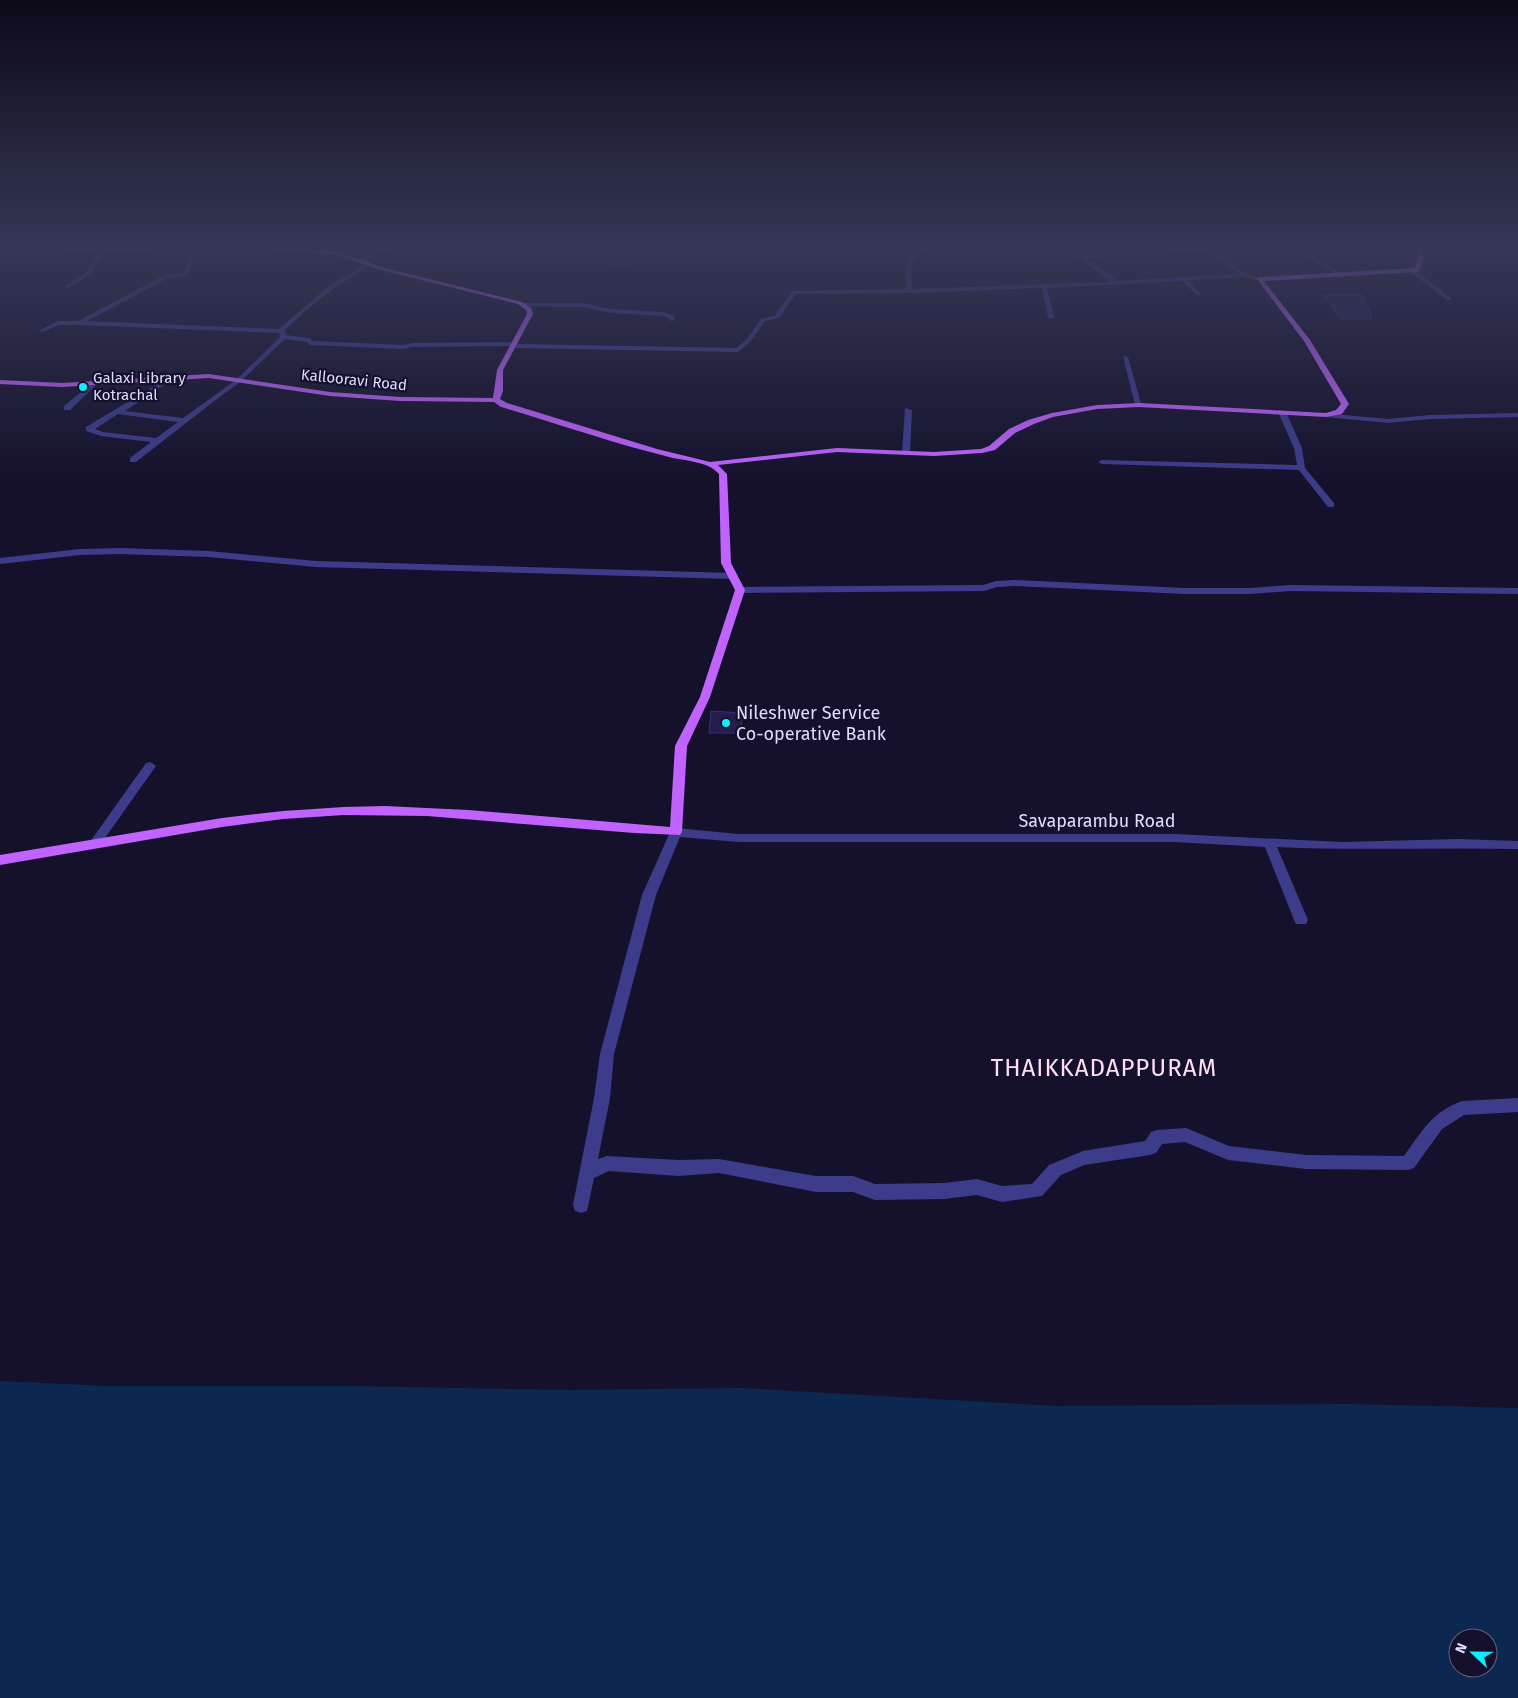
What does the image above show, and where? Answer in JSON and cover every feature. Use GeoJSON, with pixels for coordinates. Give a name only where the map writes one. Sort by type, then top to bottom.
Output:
{"type":"FeatureCollection","features":[{"type":"Feature","properties":{"kind":"main road"},"geometry":{"type":"LineString","coordinates":[[525,324],[500,370],[499,391],[496,400],[504,405],[618,440],[710,464],[837,450],[906,453],[982,451],[992,448],[1012,431],[1052,415],[1097,407],[1139,405],[1326,415],[1339,412],[1345,404],[1307,340],[1294,324]]}},
{"type":"Feature","properties":{"kind":"main road","name":"Kallooravi Road"},"geometry":{"type":"LineString","coordinates":[[0,382],[62,385],[209,376],[238,382],[262,382],[330,394],[400,399],[496,400]]}},
{"type":"Feature","properties":{"kind":"main road"},"geometry":{"type":"LineString","coordinates":[[0,860],[30,857],[96,842],[209,823],[344,811],[495,817],[676,832],[681,746],[705,696],[740,590],[726,564],[723,474],[710,464]]}},
{"type":"Feature","properties":{"kind":"street"},"geometry":{"type":"LineString","coordinates":[[41,331],[57,324]]}},
{"type":"Feature","properties":{"kind":"street"},"geometry":{"type":"LineString","coordinates":[[102,324],[282,334],[310,340],[310,343],[403,347],[414,345],[515,345],[738,350],[749,340],[760,324]]}},
{"type":"Feature","properties":{"kind":"street"},"geometry":{"type":"LineString","coordinates":[[133,460],[183,420],[238,382],[291,324]]}},
{"type":"Feature","properties":{"kind":"street"},"geometry":{"type":"LineString","coordinates":[[1125,357],[1139,405]]}},
{"type":"Feature","properties":{"kind":"street"},"geometry":{"type":"LineString","coordinates":[[159,441],[101,434],[89,429],[171,378]]}},
{"type":"Feature","properties":{"kind":"street"},"geometry":{"type":"LineString","coordinates":[[67,408],[94,384]]}},
{"type":"Feature","properties":{"kind":"street"},"geometry":{"type":"LineString","coordinates":[[906,453],[908,410]]}},
{"type":"Feature","properties":{"kind":"street"},"geometry":{"type":"LineString","coordinates":[[116,412],[183,420]]}},
{"type":"Feature","properties":{"kind":"street"},"geometry":{"type":"LineString","coordinates":[[1282,412],[1298,448],[1301,468],[1331,506]]}},
{"type":"Feature","properties":{"kind":"street"},"geometry":{"type":"LineString","coordinates":[[1326,415],[1388,421],[1430,417],[1518,415]]}},
{"type":"Feature","properties":{"kind":"street"},"geometry":{"type":"LineString","coordinates":[[1102,462],[1301,468]]}},
{"type":"Feature","properties":{"kind":"street"},"geometry":{"type":"LineString","coordinates":[[0,561],[80,552],[120,551],[209,554],[316,564],[733,576]]}},
{"type":"Feature","properties":{"kind":"street"},"geometry":{"type":"LineString","coordinates":[[740,590],[940,589],[984,588],[996,584],[1014,584],[1184,591],[1250,591],[1290,588],[1518,591]]}},
{"type":"Feature","properties":{"kind":"street"},"geometry":{"type":"LineString","coordinates":[[96,842],[150,766]]}},
{"type":"Feature","properties":{"kind":"street"},"geometry":{"type":"LineString","coordinates":[[581,1205],[602,1098],[608,1054],[641,922],[649,895],[676,832]]}},
{"type":"Feature","properties":{"kind":"street","name":"Savaparambu Road"},"geometry":{"type":"LineString","coordinates":[[676,832],[738,838],[1174,838],[1342,846],[1458,843],[1518,845]]}},
{"type":"Feature","properties":{"kind":"street"},"geometry":{"type":"LineString","coordinates":[[1269,842],[1302,920]]}},
{"type":"Feature","properties":{"kind":"street"},"geometry":{"type":"LineString","coordinates":[[587,1174],[607,1163],[679,1168],[719,1166],[816,1184],[853,1184],[875,1192],[944,1191],[976,1187],[1002,1194],[1036,1191],[1054,1170],[1083,1158],[1150,1148],[1157,1137],[1186,1135],[1228,1153],[1306,1162],[1408,1162],[1436,1124],[1462,1108],[1518,1105]]}},
{"type":"Feature","properties":{"kind":"water"},"geometry":{"type":"Polygon","coordinates":[[[0,1381],[107,1386],[353,1386],[568,1390],[742,1388],[1055,1406],[1350,1404],[1518,1408],[1518,1698],[0,1698],[0,1381]]]}},
{"type":"Feature","properties":{"kind":"building","name":"Nileshwer Service Co-operative Bank"},"geometry":{"type":"Polygon","coordinates":[[[711,711],[742,713],[741,733],[709,733],[711,711]]]}},
{"type":"Feature","properties":{"kind":"place","name":"Galaxi Library Kotrachal"},"geometry":{"type":"Point","coordinates":[83,387]}},
{"type":"Feature","properties":{"kind":"place","name":"Nileshwer Service Co-operative Bank"},"geometry":{"type":"Point","coordinates":[726,723]}},
{"type":"Feature","properties":{"kind":"district","name":"THAIKKADAPPURAM"},"geometry":{"type":"Point","coordinates":[1104,1068]}}]}
